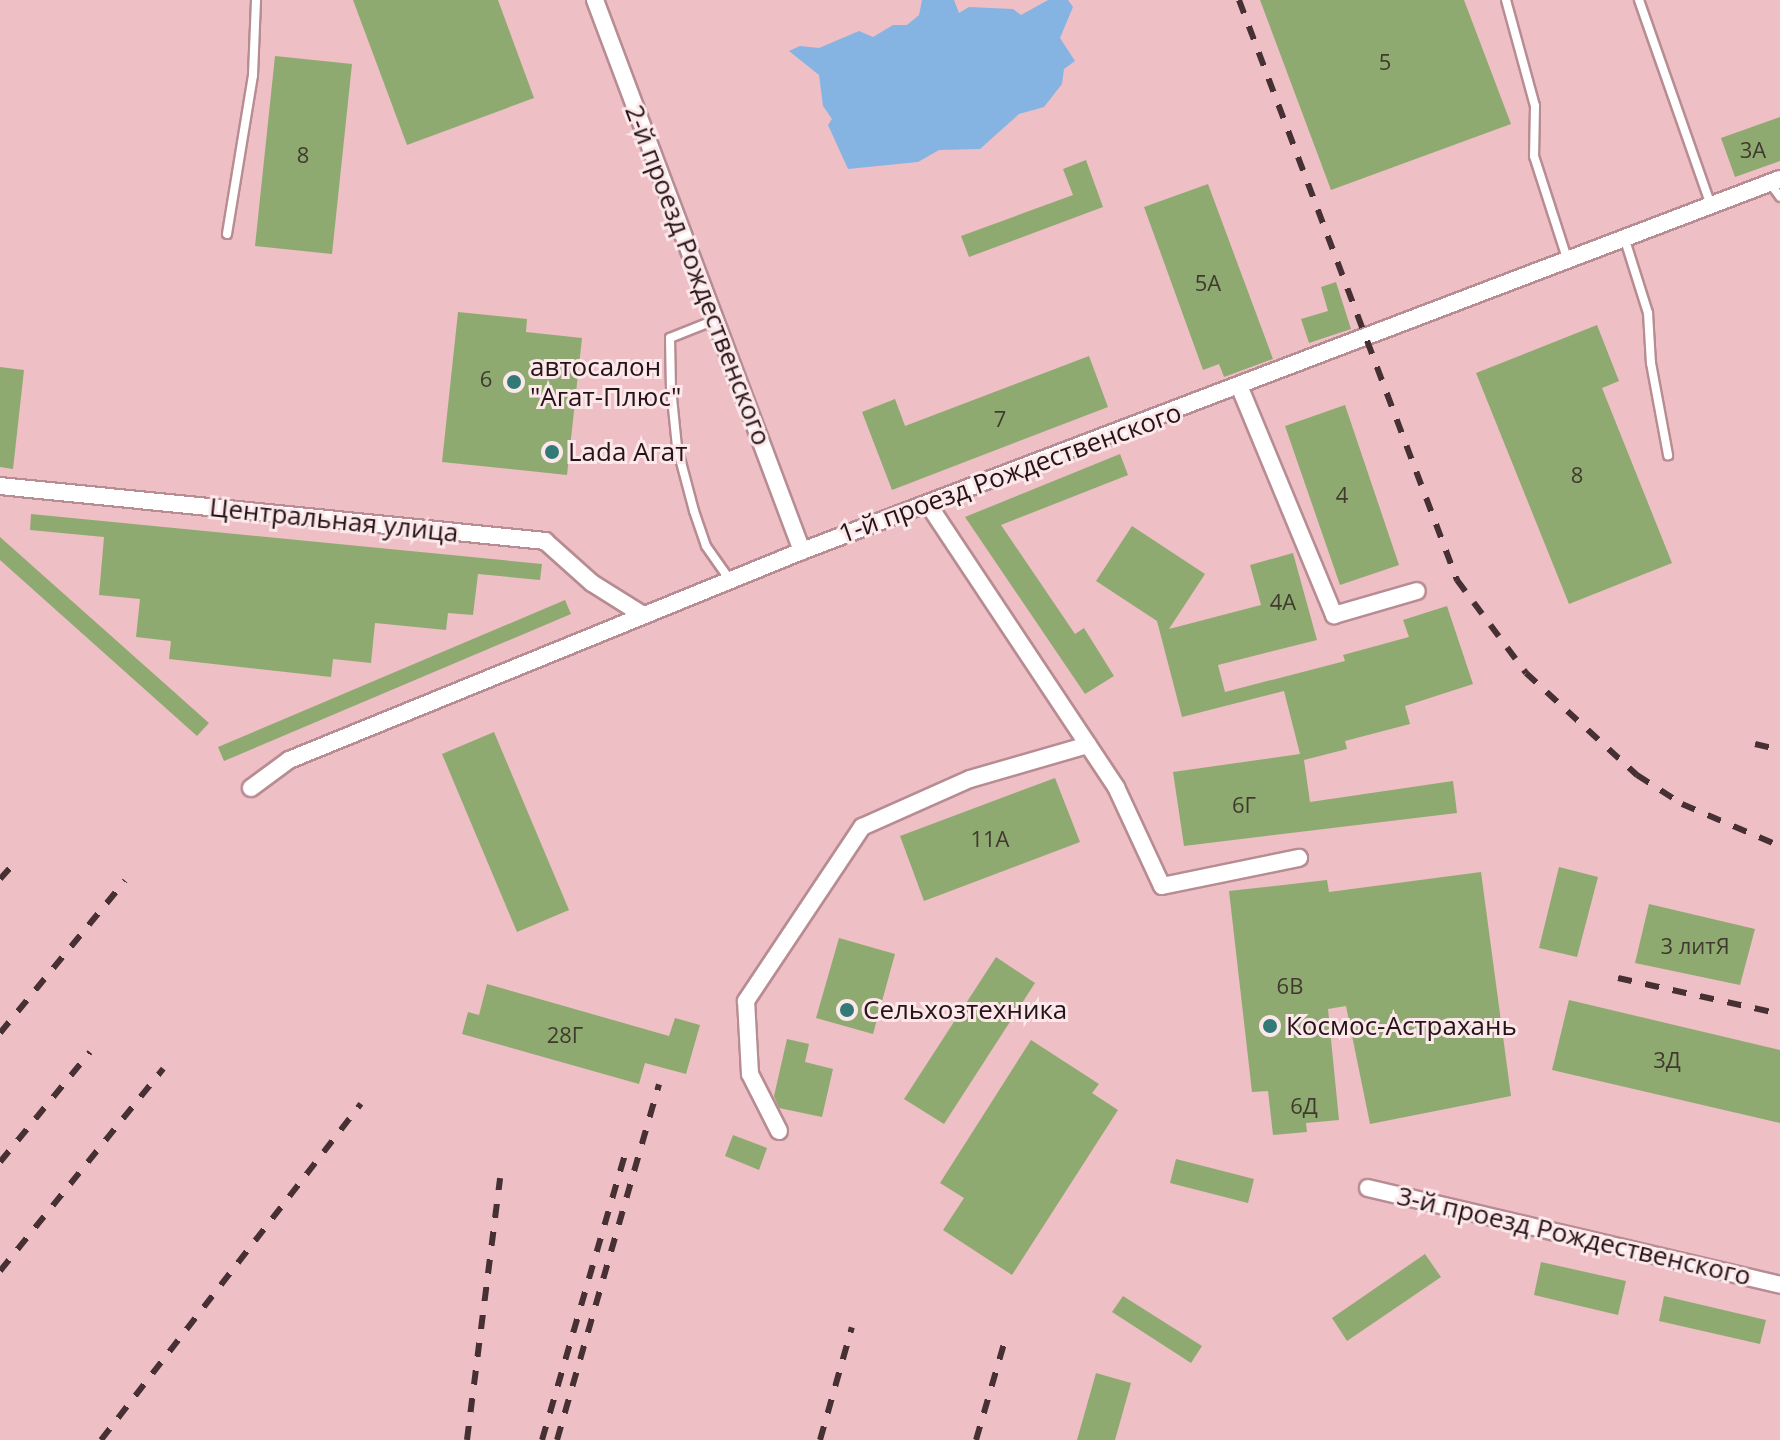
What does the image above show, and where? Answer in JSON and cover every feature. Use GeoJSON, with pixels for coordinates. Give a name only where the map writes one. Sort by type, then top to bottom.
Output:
{"type":"FeatureCollection","features":[{"type":"Feature","properties":{"kind":"street","name":"2-й проезд Рождественского"},"geometry":{"type":"LineString","coordinates":[[595,0],[802,551]]}},
{"type":"Feature","properties":{"kind":"street","name":"1-й проезд Рождественского"},"geometry":{"type":"LineString","coordinates":[[251,788],[289,760],[802,551],[1240,388],[1711,207],[1777,187]]}},
{"type":"Feature","properties":{"kind":"street"},"geometry":{"type":"LineString","coordinates":[[1240,388],[1334,615],[1417,591]]}},
{"type":"Feature","properties":{"kind":"street","name":"Центральная улица"},"geometry":{"type":"LineString","coordinates":[[0,486],[545,541],[592,583],[643,615]]}},
{"type":"Feature","properties":{"kind":"street"},"geometry":{"type":"LineString","coordinates":[[928,504],[1116,787],[1162,886],[1299,858]]}},
{"type":"Feature","properties":{"kind":"street"},"geometry":{"type":"LineString","coordinates":[[779,1131],[750,1074],[746,1001],[862,827],[970,779],[1088,745]]}},
{"type":"Feature","properties":{"kind":"street","name":"3-й проезд Рождественского"},"geometry":{"type":"LineString","coordinates":[[1368,1188],[1780,1285]]}},
{"type":"Feature","properties":{"kind":"lane"},"geometry":{"type":"LineString","coordinates":[[227,234],[253,75],[256,0]]}},
{"type":"Feature","properties":{"kind":"lane"},"geometry":{"type":"LineString","coordinates":[[1506,0],[1535,106],[1534,156],[1568,262]]}},
{"type":"Feature","properties":{"kind":"lane"},"geometry":{"type":"LineString","coordinates":[[1639,0],[1711,207]]}},
{"type":"Feature","properties":{"kind":"lane"},"geometry":{"type":"LineString","coordinates":[[1625,240],[1648,313],[1651,363],[1668,455]]}},
{"type":"Feature","properties":{"kind":"lane"},"geometry":{"type":"LineString","coordinates":[[715,320],[670,338],[671,388],[677,447],[694,511],[706,546],[730,580]]}},
{"type":"Feature","properties":{"kind":"water"},"geometry":{"type":"Polygon","coordinates":[[[922,0],[954,0],[959,13],[969,7],[1013,9],[1021,15],[1048,0],[1068,0],[1073,7],[1060,38],[1075,61],[1064,69],[1062,84],[1044,107],[1019,114],[980,149],[939,150],[918,162],[848,169],[828,125],[832,119],[823,106],[819,75],[789,51],[800,46],[819,48],[859,31],[873,37],[893,25],[907,25],[919,15],[922,0]]]}},
{"type":"Feature","properties":{"kind":"building"},"geometry":{"type":"Polygon","coordinates":[[[353,0],[498,0],[534,98],[407,145],[353,0]]]}},
{"type":"Feature","properties":{"kind":"building"},"geometry":{"type":"Polygon","coordinates":[[[1260,0],[1464,0],[1511,124],[1331,190],[1260,0]]]}},
{"type":"Feature","properties":{"kind":"building"},"geometry":{"type":"Polygon","coordinates":[[[275,56],[352,64],[332,254],[255,246],[275,56]]]}},
{"type":"Feature","properties":{"kind":"building"},"geometry":{"type":"Polygon","coordinates":[[[1780,117],[1780,161],[1735,177],[1721,138],[1780,117]]]}},
{"type":"Feature","properties":{"kind":"building"},"geometry":{"type":"Polygon","coordinates":[[[1086,160],[1103,207],[969,257],[961,236],[1073,195],[1063,169],[1086,160]]]}},
{"type":"Feature","properties":{"kind":"building"},"geometry":{"type":"Polygon","coordinates":[[[1208,184],[1273,359],[1224,377],[1219,364],[1203,370],[1144,207],[1208,184]]]}},
{"type":"Feature","properties":{"kind":"building"},"geometry":{"type":"Polygon","coordinates":[[[1336,282],[1351,329],[1309,343],[1301,319],[1328,311],[1321,287],[1336,282]]]}},
{"type":"Feature","properties":{"kind":"building","name":"автосалон \"Агат-Плюс\""},"geometry":{"type":"Polygon","coordinates":[[[458,312],[527,319],[526,332],[582,338],[567,475],[442,462],[458,312]]]}},
{"type":"Feature","properties":{"kind":"building"},"geometry":{"type":"Polygon","coordinates":[[[1597,325],[1619,381],[1602,388],[1672,563],[1569,604],[1476,373],[1597,325]]]}},
{"type":"Feature","properties":{"kind":"building"},"geometry":{"type":"Polygon","coordinates":[[[1089,356],[1108,407],[892,490],[862,412],[895,399],[905,426],[1089,356]]]}},
{"type":"Feature","properties":{"kind":"building"},"geometry":{"type":"Polygon","coordinates":[[[0,367],[24,370],[13,469],[0,467],[0,367]]]}},
{"type":"Feature","properties":{"kind":"building"},"geometry":{"type":"Polygon","coordinates":[[[1345,405],[1399,565],[1340,585],[1285,426],[1345,405]]]}},
{"type":"Feature","properties":{"kind":"building"},"geometry":{"type":"Polygon","coordinates":[[[1120,454],[1128,475],[1001,525],[1075,634],[1084,628],[1114,676],[1085,694],[965,517],[1120,454]]]}},
{"type":"Feature","properties":{"kind":"building"},"geometry":{"type":"Polygon","coordinates":[[[31,514],[542,564],[540,580],[478,574],[473,615],[448,613],[446,630],[375,623],[371,663],[333,659],[331,677],[169,659],[171,641],[136,637],[140,599],[99,595],[104,537],[30,530],[31,514]]]}},
{"type":"Feature","properties":{"kind":"building"},"geometry":{"type":"Polygon","coordinates":[[[1132,526],[1205,574],[1169,629],[1261,605],[1250,565],[1293,553],[1317,640],[1218,665],[1225,692],[1345,661],[1343,655],[1409,637],[1403,620],[1447,606],[1473,684],[1405,706],[1410,724],[1345,741],[1347,749],[1304,760],[1310,802],[1453,781],[1457,813],[1184,846],[1173,772],[1300,754],[1284,691],[1182,717],[1157,621],[1096,581],[1132,526]]]}},
{"type":"Feature","properties":{"kind":"building"},"geometry":{"type":"Polygon","coordinates":[[[0,537],[209,723],[197,736],[0,560],[0,537]]]}},
{"type":"Feature","properties":{"kind":"building"},"geometry":{"type":"Polygon","coordinates":[[[565,600],[571,614],[224,761],[218,747],[565,600]]]}},
{"type":"Feature","properties":{"kind":"building"},"geometry":{"type":"Polygon","coordinates":[[[494,732],[569,910],[517,932],[442,754],[494,732]]]}},
{"type":"Feature","properties":{"kind":"building"},"geometry":{"type":"Polygon","coordinates":[[[1055,778],[1080,842],[924,901],[900,836],[1055,778]]]}},
{"type":"Feature","properties":{"kind":"building"},"geometry":{"type":"Polygon","coordinates":[[[1559,867],[1598,877],[1577,957],[1539,948],[1559,867]]]}},
{"type":"Feature","properties":{"kind":"building"},"geometry":{"type":"Polygon","coordinates":[[[1481,872],[1511,1096],[1370,1124],[1346,1006],[1328,1009],[1339,1120],[1306,1123],[1307,1132],[1273,1135],[1268,1091],[1252,1092],[1229,891],[1327,880],[1329,892],[1481,872]]]}},
{"type":"Feature","properties":{"kind":"building"},"geometry":{"type":"Polygon","coordinates":[[[1649,904],[1755,929],[1740,985],[1635,963],[1649,904]]]}},
{"type":"Feature","properties":{"kind":"building"},"geometry":{"type":"Polygon","coordinates":[[[839,938],[895,954],[873,1034],[816,1018],[839,938]]]}},
{"type":"Feature","properties":{"kind":"building"},"geometry":{"type":"Polygon","coordinates":[[[996,957],[1035,983],[944,1124],[904,1099],[996,957]]]}},
{"type":"Feature","properties":{"kind":"building"},"geometry":{"type":"Polygon","coordinates":[[[487,984],[669,1036],[675,1018],[700,1025],[686,1074],[645,1063],[639,1084],[462,1034],[468,1012],[479,1015],[487,984]]]}},
{"type":"Feature","properties":{"kind":"building"},"geometry":{"type":"Polygon","coordinates":[[[1569,1000],[1780,1050],[1780,1123],[1552,1070],[1569,1000]]]}},
{"type":"Feature","properties":{"kind":"building"},"geometry":{"type":"Polygon","coordinates":[[[787,1039],[809,1044],[805,1062],[833,1069],[822,1117],[779,1108],[774,1096],[787,1039]]]}},
{"type":"Feature","properties":{"kind":"building"},"geometry":{"type":"Polygon","coordinates":[[[1031,1040],[1099,1084],[1092,1093],[1118,1110],[1012,1275],[943,1230],[964,1198],[940,1183],[1031,1040]]]}},
{"type":"Feature","properties":{"kind":"building"},"geometry":{"type":"Polygon","coordinates":[[[733,1135],[767,1148],[759,1170],[725,1156],[733,1135]]]}},
{"type":"Feature","properties":{"kind":"building"},"geometry":{"type":"Polygon","coordinates":[[[1176,1159],[1254,1179],[1248,1203],[1170,1183],[1176,1159]]]}},
{"type":"Feature","properties":{"kind":"building"},"geometry":{"type":"Polygon","coordinates":[[[1425,1254],[1441,1277],[1347,1341],[1332,1318],[1425,1254]]]}},
{"type":"Feature","properties":{"kind":"building"},"geometry":{"type":"Polygon","coordinates":[[[1541,1262],[1626,1281],[1618,1315],[1534,1295],[1541,1262]]]}},
{"type":"Feature","properties":{"kind":"building"},"geometry":{"type":"Polygon","coordinates":[[[1123,1296],[1202,1346],[1191,1363],[1112,1312],[1123,1296]]]}},
{"type":"Feature","properties":{"kind":"building"},"geometry":{"type":"Polygon","coordinates":[[[1664,1296],[1766,1320],[1760,1344],[1659,1321],[1664,1296]]]}},
{"type":"Feature","properties":{"kind":"building"},"geometry":{"type":"Polygon","coordinates":[[[1096,1373],[1131,1383],[1115,1440],[1077,1440],[1096,1373]]]}},
{"type":"Feature","properties":{"kind":"railway"},"geometry":{"type":"LineString","coordinates":[[1239,0],[1457,580],[1526,673],[1637,775],[1682,804],[1780,846]]}},
{"type":"Feature","properties":{"kind":"railway"},"geometry":{"type":"LineString","coordinates":[[1755,744],[1780,750]]}},
{"type":"Feature","properties":{"kind":"railway"},"geometry":{"type":"LineString","coordinates":[[0,879],[16,861]]}},
{"type":"Feature","properties":{"kind":"railway"},"geometry":{"type":"LineString","coordinates":[[0,1033],[125,881]]}},
{"type":"Feature","properties":{"kind":"railway"},"geometry":{"type":"LineString","coordinates":[[1618,978],[1780,1014]]}},
{"type":"Feature","properties":{"kind":"railway"},"geometry":{"type":"LineString","coordinates":[[0,1162],[90,1052]]}},
{"type":"Feature","properties":{"kind":"railway"},"geometry":{"type":"LineString","coordinates":[[0,1271],[163,1069]]}},
{"type":"Feature","properties":{"kind":"railway"},"geometry":{"type":"LineString","coordinates":[[557,1440],[659,1084]]}},
{"type":"Feature","properties":{"kind":"railway"},"geometry":{"type":"LineString","coordinates":[[101,1440],[361,1104]]}},
{"type":"Feature","properties":{"kind":"railway"},"geometry":{"type":"LineString","coordinates":[[542,1440],[625,1155]]}},
{"type":"Feature","properties":{"kind":"railway"},"geometry":{"type":"LineString","coordinates":[[467,1440],[500,1178]]}},
{"type":"Feature","properties":{"kind":"railway"},"geometry":{"type":"LineString","coordinates":[[820,1440],[852,1327]]}},
{"type":"Feature","properties":{"kind":"railway"},"geometry":{"type":"LineString","coordinates":[[976,1440],[1007,1333]]}},
{"type":"Feature","properties":{"kind":"place","name":"автосалон \"Агат-Плюс\""},"geometry":{"type":"Point","coordinates":[514,382]}},
{"type":"Feature","properties":{"kind":"place","name":"Lada Агат"},"geometry":{"type":"Point","coordinates":[552,452]}},
{"type":"Feature","properties":{"kind":"place","name":"Сельхозтехника"},"geometry":{"type":"Point","coordinates":[847,1010]}},
{"type":"Feature","properties":{"kind":"place","name":"Космос-Астрахань"},"geometry":{"type":"Point","coordinates":[1270,1026]}}]}
